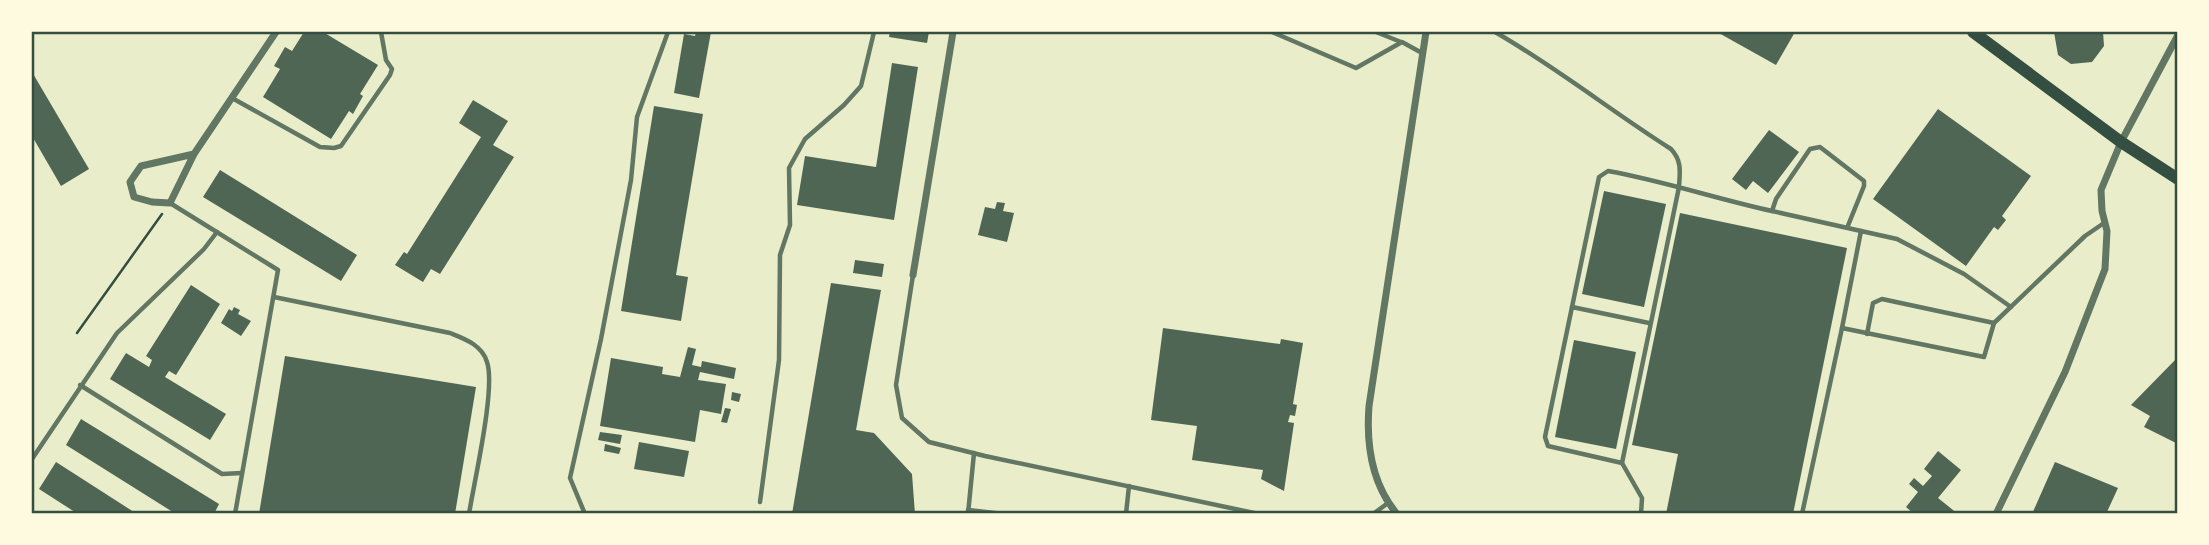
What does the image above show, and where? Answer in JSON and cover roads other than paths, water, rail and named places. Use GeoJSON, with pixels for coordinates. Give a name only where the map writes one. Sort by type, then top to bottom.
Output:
{"type":"FeatureCollection","features":[{"type":"Feature","properties":{"kind":"main road"},"geometry":{"type":"LineString","coordinates":[[1973,32],[2121,142],[2178,179]]}},
{"type":"Feature","properties":{"kind":"street"},"geometry":{"type":"LineString","coordinates":[[194,154],[141,166],[130,182],[134,197],[170,203],[194,154],[276,32]]}},
{"type":"Feature","properties":{"kind":"street"},"geometry":{"type":"LineString","coordinates":[[914,275],[953,32]]}},
{"type":"Feature","properties":{"kind":"street"},"geometry":{"type":"LineString","coordinates":[[1397,513],[1388,503],[1374,471],[1367,438],[1369,406],[1426,32]]}},
{"type":"Feature","properties":{"kind":"street"},"geometry":{"type":"LineString","coordinates":[[1996,513],[2065,372],[2105,269],[2105,222],[2101,190],[2121,142],[2178,35]]}},
{"type":"Feature","properties":{"kind":"lane"},"geometry":{"type":"LineString","coordinates":[[232,98],[320,146],[341,146],[390,75],[392,69],[386,60],[381,32]]}},
{"type":"Feature","properties":{"kind":"lane"},"geometry":{"type":"LineString","coordinates":[[585,513],[570,478],[614,272],[631,180],[638,117],[668,32]]}},
{"type":"Feature","properties":{"kind":"lane"},"geometry":{"type":"LineString","coordinates":[[760,502],[779,360],[780,255],[790,225],[789,168],[805,139],[845,105],[861,86],[874,32]]}},
{"type":"Feature","properties":{"kind":"lane"},"geometry":{"type":"LineString","coordinates":[[1272,32],[1356,68],[1402,42]]}},
{"type":"Feature","properties":{"kind":"lane"},"geometry":{"type":"LineString","coordinates":[[1376,32],[1422,53]]}},
{"type":"Feature","properties":{"kind":"lane"},"geometry":{"type":"LineString","coordinates":[[1494,32],[1544,61],[1678,156],[1681,166],[1679,187],[1622,463],[1642,498],[1642,513]]}},
{"type":"Feature","properties":{"kind":"lane"},"geometry":{"type":"LineString","coordinates":[[1772,211],[1776,199],[1810,149],[1820,147],[1864,181],[1847,228]]}},
{"type":"Feature","properties":{"kind":"lane"},"geometry":{"type":"LineString","coordinates":[[1622,463],[1552,449],[1545,443],[1599,177],[1602,173],[1621,173],[1720,200],[1897,239],[1964,274],[2011,307]]}},
{"type":"Feature","properties":{"kind":"lane"},"geometry":{"type":"LineString","coordinates":[[170,203],[278,270],[235,513]]}},
{"type":"Feature","properties":{"kind":"lane"},"geometry":{"type":"LineString","coordinates":[[1842,328],[1984,358],[1994,323],[2085,236],[2105,222]]}},
{"type":"Feature","properties":{"kind":"lane"},"geometry":{"type":"LineString","coordinates":[[1802,513],[1861,231]]}},
{"type":"Feature","properties":{"kind":"lane"},"geometry":{"type":"LineString","coordinates":[[32,459],[117,333],[204,249],[217,232]]}},
{"type":"Feature","properties":{"kind":"lane"},"geometry":{"type":"LineString","coordinates":[[914,275],[896,385],[902,418],[929,442],[1259,513]]}},
{"type":"Feature","properties":{"kind":"lane"},"geometry":{"type":"LineString","coordinates":[[274,297],[450,333],[475,344],[487,361],[489,390],[469,513]]}},
{"type":"Feature","properties":{"kind":"lane"},"geometry":{"type":"LineString","coordinates":[[1867,334],[1873,303],[1882,299],[1994,323]]}},
{"type":"Feature","properties":{"kind":"lane"},"geometry":{"type":"LineString","coordinates":[[1572,307],[1650,323]]}},
{"type":"Feature","properties":{"kind":"lane"},"geometry":{"type":"LineString","coordinates":[[80,385],[222,474],[242,473]]}},
{"type":"Feature","properties":{"kind":"lane"},"geometry":{"type":"LineString","coordinates":[[974,453],[968,512],[1004,513]]}},
{"type":"Feature","properties":{"kind":"lane"},"geometry":{"type":"LineString","coordinates":[[1126,513],[1129,486]]}},
{"type":"Feature","properties":{"kind":"lane"},"geometry":{"type":"LineString","coordinates":[[1373,513],[1388,503]]}}]}
